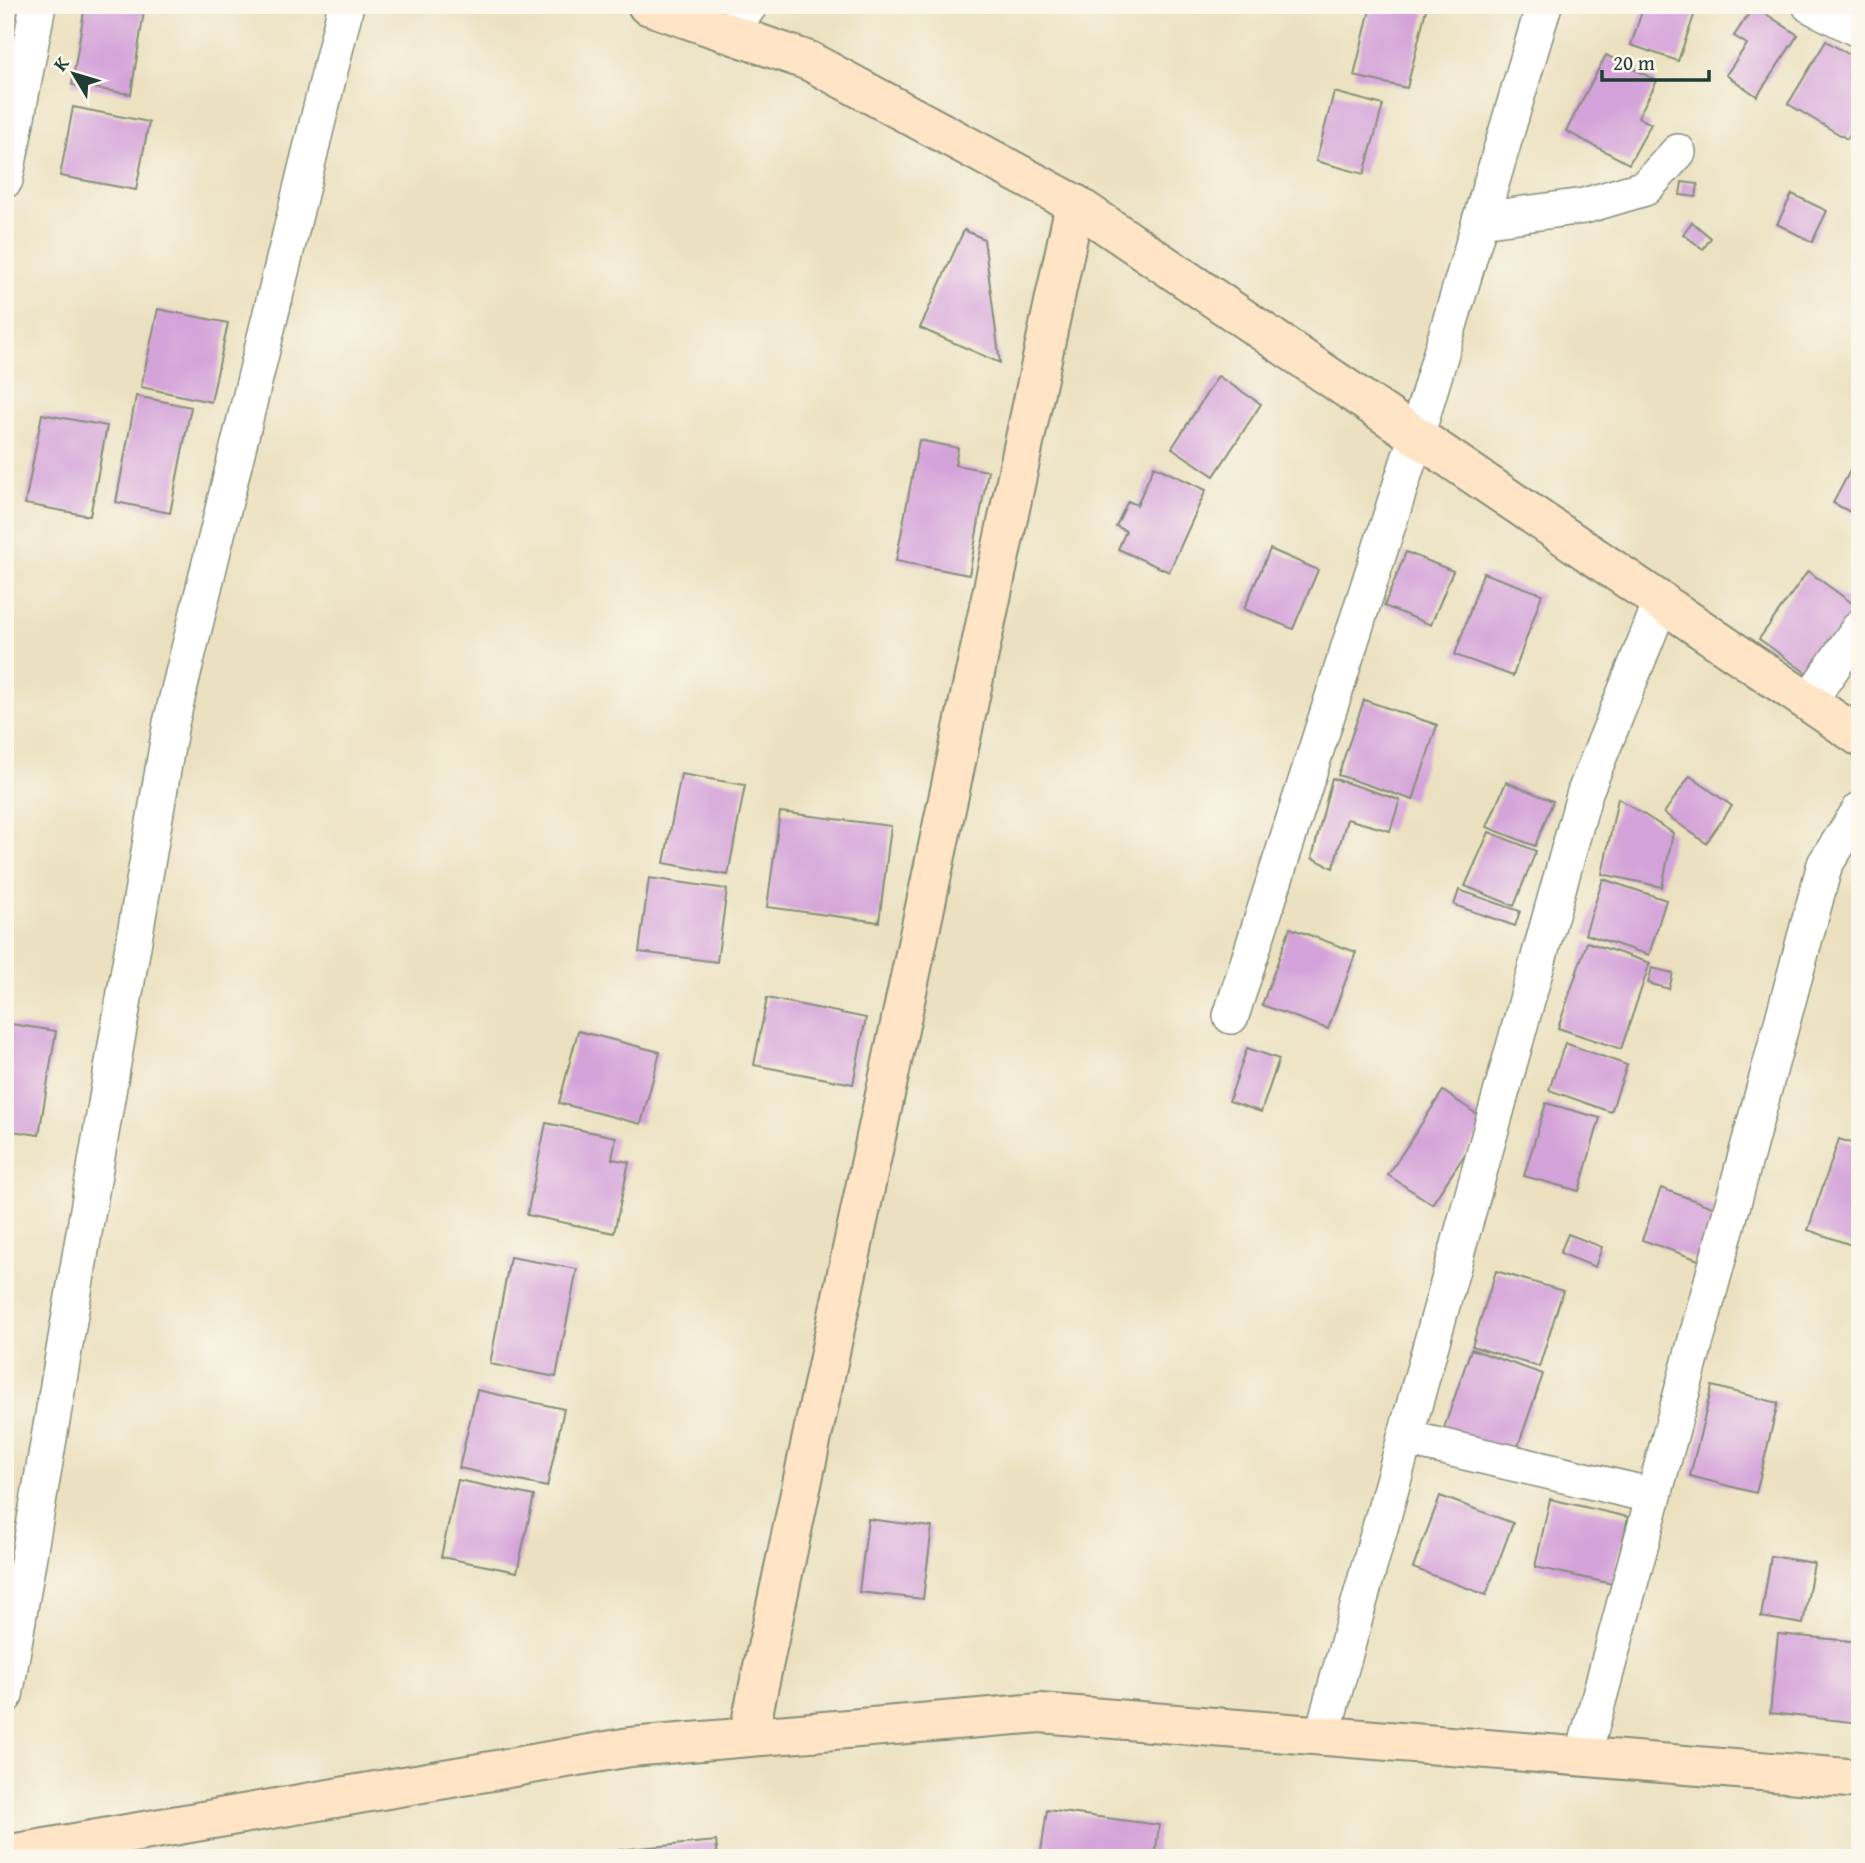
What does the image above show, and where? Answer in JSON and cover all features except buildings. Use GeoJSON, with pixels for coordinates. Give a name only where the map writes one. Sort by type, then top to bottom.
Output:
{"type":"FeatureCollection","features":[{"type":"Feature","properties":{"kind":"street"},"geometry":{"type":"LineString","coordinates":[[5,180],[38,5]]}},
{"type":"Feature","properties":{"kind":"street"},"geometry":{"type":"LineString","coordinates":[[5,1696],[171,723],[346,5]]}},
{"type":"Feature","properties":{"kind":"street"},"geometry":{"type":"LineString","coordinates":[[647,5],[739,19],[809,61],[1075,204],[1662,600],[1860,737]]}},
{"type":"Feature","properties":{"kind":"street"},"geometry":{"type":"LineString","coordinates":[[1231,1016],[1417,434],[1544,5]]}},
{"type":"Feature","properties":{"kind":"street"},"geometry":{"type":"LineString","coordinates":[[1810,5],[1860,30]]}},
{"type":"Feature","properties":{"kind":"street"},"geometry":{"type":"LineString","coordinates":[[1480,220],[1584,206],[1645,188],[1678,152]]}},
{"type":"Feature","properties":{"kind":"street"},"geometry":{"type":"LineString","coordinates":[[748,1737],[1075,204]]}},
{"type":"Feature","properties":{"kind":"street"},"geometry":{"type":"LineString","coordinates":[[1322,1736],[1585,792],[1662,600]]}},
{"type":"Feature","properties":{"kind":"street"},"geometry":{"type":"LineString","coordinates":[[1809,701],[1860,627]]}},
{"type":"Feature","properties":{"kind":"street"},"geometry":{"type":"LineString","coordinates":[[1583,1757],[1825,864],[1860,810]]}},
{"type":"Feature","properties":{"kind":"street"},"geometry":{"type":"LineString","coordinates":[[1405,1438],[1654,1496]]}},
{"type":"Feature","properties":{"kind":"street"},"geometry":{"type":"LineString","coordinates":[[5,1855],[630,1746],[1040,1713],[1860,1780]]}}]}
